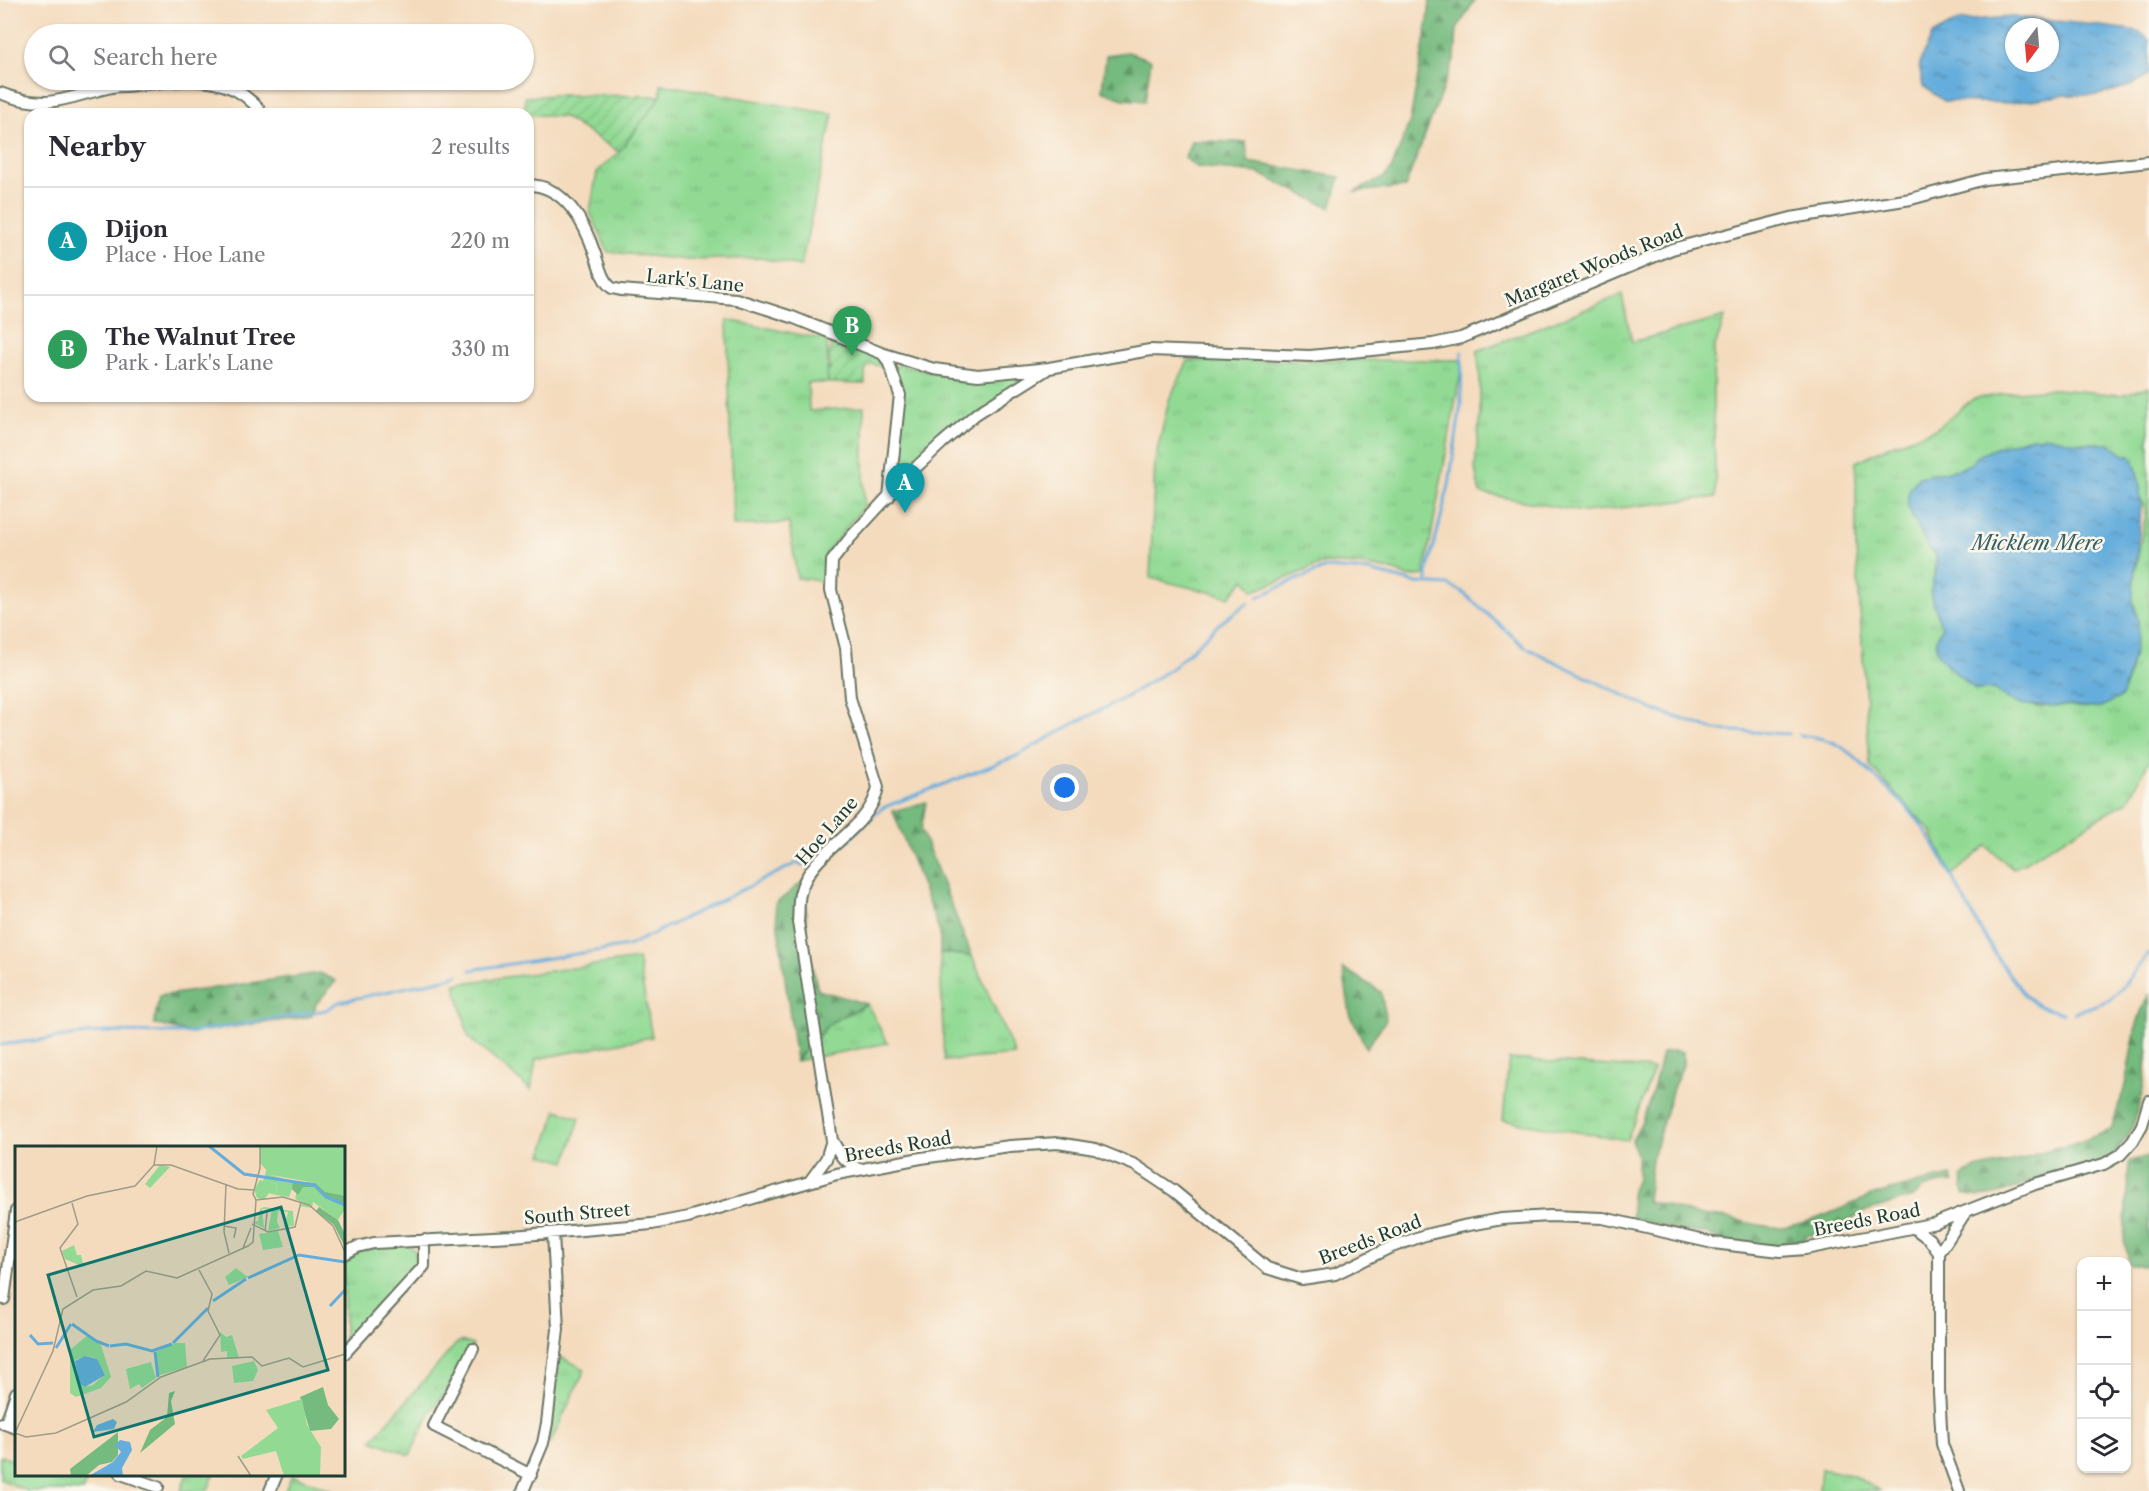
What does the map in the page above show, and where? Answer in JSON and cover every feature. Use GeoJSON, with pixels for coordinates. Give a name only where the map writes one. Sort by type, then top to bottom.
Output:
{"type":"FeatureCollection","features":[{"type":"Feature","properties":{"kind":"street"},"geometry":{"type":"LineString","coordinates":[[0,93],[17,99],[45,102],[98,90]]}},
{"type":"Feature","properties":{"kind":"street"},"geometry":{"type":"LineString","coordinates":[[233,90],[259,108]]}},
{"type":"Feature","properties":{"kind":"street","name":"Margaret Woods Road"},"geometry":{"type":"LineString","coordinates":[[1049,368],[1150,350],[1310,356],[1433,344],[1461,338],[1672,249],[1781,220],[1911,199],[1985,179],[2149,162]]}},
{"type":"Feature","properties":{"kind":"street","name":"Lark's Lane"},"geometry":{"type":"LineString","coordinates":[[534,186],[548,189],[560,196],[575,213],[586,231],[604,279],[612,288],[736,299],[785,314],[881,353],[934,369],[978,375],[1049,368]]}},
{"type":"Feature","properties":{"kind":"street"},"geometry":{"type":"LineString","coordinates":[[881,353],[888,361],[900,395],[889,498]]}},
{"type":"Feature","properties":{"kind":"street","name":"Hoe Lane"},"geometry":{"type":"LineString","coordinates":[[860,1170],[842,1157],[832,1140],[798,922],[800,893],[811,869],[868,812],[876,799],[878,787],[850,698],[846,648],[831,590],[832,561],[840,549],[917,466],[976,414],[1049,368]]}},
{"type":"Feature","properties":{"kind":"street","name":"Breeds Road"},"geometry":{"type":"LineString","coordinates":[[810,1180],[921,1158],[1034,1143],[1058,1143],[1095,1149],[1135,1166],[1174,1191],[1267,1268],[1302,1279],[1335,1274],[1389,1248],[1425,1235],[1502,1219],[1550,1216],[1603,1218],[1713,1243],[1780,1251],[1804,1249],[1936,1223],[1965,1213],[1995,1198],[2104,1164],[2120,1155],[2133,1141],[2142,1125],[2149,1101]]}},
{"type":"Feature","properties":{"kind":"street"},"geometry":{"type":"LineString","coordinates":[[810,1180],[826,1159],[832,1140]]}},
{"type":"Feature","properties":{"kind":"street","name":"South Street"},"geometry":{"type":"LineString","coordinates":[[345,1253],[357,1247],[374,1243],[553,1233],[652,1224],[688,1217],[810,1180]]}},
{"type":"Feature","properties":{"kind":"street"},"geometry":{"type":"LineString","coordinates":[[1959,1491],[1942,1444],[1939,1392],[1939,1253],[1965,1213]]}},
{"type":"Feature","properties":{"kind":"street"},"geometry":{"type":"LineString","coordinates":[[2,1299],[15,1217]]}},
{"type":"Feature","properties":{"kind":"street"},"geometry":{"type":"LineString","coordinates":[[1914,1228],[1929,1239],[1939,1253]]}},
{"type":"Feature","properties":{"kind":"street"},"geometry":{"type":"LineString","coordinates":[[523,1491],[531,1475],[547,1423],[558,1329],[553,1233]]}},
{"type":"Feature","properties":{"kind":"street"},"geometry":{"type":"LineString","coordinates":[[345,1353],[424,1266],[424,1240]]}},
{"type":"Feature","properties":{"kind":"street"},"geometry":{"type":"LineString","coordinates":[[473,1349],[434,1426],[531,1475]]}},
{"type":"Feature","properties":{"kind":"street"},"geometry":{"type":"LineString","coordinates":[[15,1396],[4,1423],[15,1428]]}},
{"type":"Feature","properties":{"kind":"street"},"geometry":{"type":"LineString","coordinates":[[129,1476],[158,1487]]}},
{"type":"Feature","properties":{"kind":"street"},"geometry":{"type":"LineString","coordinates":[[270,1491],[276,1476]]}},
{"type":"Feature","properties":{"kind":"green space"},"geometry":{"type":"Polygon","coordinates":[[[1430,0],[1475,0],[1457,29],[1455,57],[1405,187],[1354,192],[1383,178],[1391,170],[1410,121],[1430,0]]]}},
{"type":"Feature","properties":{"kind":"green space"},"geometry":{"type":"Polygon","coordinates":[[[1128,52],[1151,60],[1145,101],[1123,99],[1102,91],[1106,55],[1128,52]]]}},
{"type":"Feature","properties":{"kind":"green space"},"geometry":{"type":"Polygon","coordinates":[[[661,84],[833,114],[801,266],[760,258],[689,260],[608,252],[590,212],[597,172],[619,152],[661,96],[661,84]]]}},
{"type":"Feature","properties":{"kind":"green space"},"geometry":{"type":"Polygon","coordinates":[[[661,96],[619,152],[564,117],[534,115],[534,108],[525,108],[525,97],[661,96]]]}},
{"type":"Feature","properties":{"kind":"green space"},"geometry":{"type":"Polygon","coordinates":[[[1191,141],[1246,142],[1248,162],[1340,177],[1331,208],[1258,173],[1196,167],[1185,158],[1191,141]]]}},
{"type":"Feature","properties":{"kind":"green space"},"geometry":{"type":"Polygon","coordinates":[[[1622,295],[1632,342],[1725,317],[1714,350],[1716,497],[1584,512],[1480,493],[1475,468],[1480,413],[1480,375],[1477,351],[1622,295]]]}},
{"type":"Feature","properties":{"kind":"green space"},"geometry":{"type":"Polygon","coordinates":[[[727,320],[827,340],[828,383],[808,383],[809,411],[864,407],[864,506],[826,553],[823,581],[797,578],[789,523],[733,526],[727,320]]]}},
{"type":"Feature","properties":{"kind":"green space"},"geometry":{"type":"Polygon","coordinates":[[[833,339],[879,358],[885,367],[871,364],[865,370],[865,384],[828,383],[827,369],[830,369],[829,354],[833,339]]]}},
{"type":"Feature","properties":{"kind":"green space"},"geometry":{"type":"Polygon","coordinates":[[[1463,360],[1424,575],[1408,577],[1395,571],[1362,565],[1324,563],[1254,591],[1245,579],[1229,597],[1150,578],[1155,460],[1169,400],[1188,361],[1463,360]]]}},
{"type":"Feature","properties":{"kind":"green space"},"geometry":{"type":"Polygon","coordinates":[[[900,364],[959,378],[1022,377],[1022,381],[898,478],[895,473],[897,452],[894,368],[900,364]]]}},
{"type":"Feature","properties":{"kind":"green space"},"geometry":{"type":"Polygon","coordinates":[[[2149,387],[2149,761],[2128,801],[2013,869],[1986,846],[1952,875],[1930,830],[1870,766],[1856,548],[1856,462],[1889,446],[1935,429],[1973,399],[2016,392],[2056,389],[2121,395],[2149,387]],[[2032,437],[1998,447],[1978,456],[1972,463],[1960,469],[1919,477],[1909,494],[1908,501],[1912,515],[1936,556],[1931,593],[1942,628],[1936,640],[1946,664],[1976,690],[1994,689],[2005,698],[2041,708],[2049,705],[2100,707],[2121,697],[2129,676],[2138,620],[2132,597],[2134,577],[2146,513],[2124,455],[2100,443],[2067,442],[2050,437],[2035,439],[2032,437]]]}},
{"type":"Feature","properties":{"kind":"green space"},"geometry":{"type":"Polygon","coordinates":[[[926,802],[921,830],[972,956],[940,953],[940,933],[893,811],[926,802]]]}},
{"type":"Feature","properties":{"kind":"green space"},"geometry":{"type":"Polygon","coordinates":[[[806,879],[806,941],[818,990],[867,1004],[830,1023],[796,1061],[775,904],[806,879]]]}},
{"type":"Feature","properties":{"kind":"green space"},"geometry":{"type":"Polygon","coordinates":[[[940,953],[972,956],[1015,1055],[944,1061],[940,953]]]}},
{"type":"Feature","properties":{"kind":"green space"},"geometry":{"type":"Polygon","coordinates":[[[638,959],[652,1037],[536,1059],[531,1090],[469,1038],[455,984],[638,959]]]}},
{"type":"Feature","properties":{"kind":"green space"},"geometry":{"type":"Polygon","coordinates":[[[1343,968],[1381,992],[1386,1020],[1366,1048],[1350,1014],[1343,968]]]}},
{"type":"Feature","properties":{"kind":"green space"},"geometry":{"type":"Polygon","coordinates":[[[320,973],[336,981],[316,1004],[312,1016],[190,1033],[154,1024],[159,996],[320,973]]]}},
{"type":"Feature","properties":{"kind":"green space"},"geometry":{"type":"Polygon","coordinates":[[[2149,995],[2147,1064],[2143,1089],[2138,1112],[2129,1133],[2118,1150],[2102,1162],[2043,1176],[1994,1195],[1984,1197],[1964,1194],[1962,1176],[1975,1169],[2068,1146],[2111,1130],[2124,1089],[2139,1017],[2149,995]]]}},
{"type":"Feature","properties":{"kind":"green space"},"geometry":{"type":"Polygon","coordinates":[[[867,1004],[888,1043],[796,1061],[830,1023],[867,1004]]]}},
{"type":"Feature","properties":{"kind":"green space"},"geometry":{"type":"Polygon","coordinates":[[[1683,1052],[1683,1065],[1673,1088],[1652,1159],[1647,1201],[1695,1214],[1781,1227],[1816,1219],[1871,1196],[1900,1187],[1951,1176],[1954,1182],[1923,1188],[1913,1197],[1866,1211],[1816,1235],[1806,1235],[1803,1239],[1814,1241],[1814,1245],[1789,1249],[1720,1241],[1706,1233],[1684,1232],[1632,1218],[1631,1193],[1637,1179],[1637,1155],[1632,1140],[1647,1109],[1662,1053],[1683,1052]]]}},
{"type":"Feature","properties":{"kind":"green space"},"geometry":{"type":"Polygon","coordinates":[[[1509,1059],[1654,1069],[1627,1140],[1503,1120],[1509,1059]]]}},
{"type":"Feature","properties":{"kind":"green space"},"geometry":{"type":"Polygon","coordinates":[[[557,1110],[580,1118],[566,1162],[542,1155],[557,1110]]]}},
{"type":"Feature","properties":{"kind":"green space"},"geometry":{"type":"Polygon","coordinates":[[[2149,1156],[2149,1265],[2131,1265],[2131,1257],[2128,1257],[2124,1241],[2129,1161],[2149,1156]]]}},
{"type":"Feature","properties":{"kind":"green space"},"geometry":{"type":"Polygon","coordinates":[[[403,1243],[415,1251],[416,1258],[414,1266],[345,1341],[345,1259],[355,1251],[403,1243]]]}},
{"type":"Feature","properties":{"kind":"green space"},"geometry":{"type":"Polygon","coordinates":[[[461,1341],[473,1345],[445,1393],[431,1411],[410,1455],[372,1440],[457,1343],[461,1341]]]}},
{"type":"Feature","properties":{"kind":"green space"},"geometry":{"type":"Polygon","coordinates":[[[560,1357],[585,1369],[550,1444],[547,1442],[560,1357]]]}},
{"type":"Feature","properties":{"kind":"green space"},"geometry":{"type":"Polygon","coordinates":[[[0,1456],[15,1461],[15,1476],[88,1476],[83,1491],[27,1491],[0,1479],[0,1456]]]}},
{"type":"Feature","properties":{"kind":"green space"},"geometry":{"type":"Polygon","coordinates":[[[1821,1469],[1852,1475],[1880,1491],[1819,1491],[1821,1469]]]}},
{"type":"Feature","properties":{"kind":"green space"},"geometry":{"type":"Polygon","coordinates":[[[186,1476],[214,1476],[207,1491],[181,1491],[186,1476]]]}},
{"type":"Feature","properties":{"kind":"green space"},"geometry":{"type":"Polygon","coordinates":[[[292,1476],[295,1476],[335,1491],[285,1491],[292,1476]]]}},
{"type":"Feature","properties":{"kind":"water"},"geometry":{"type":"Polygon","coordinates":[[[2012,17],[2023,18],[2005,18],[2005,72],[2059,72],[2059,21],[2138,31],[2149,40],[2149,74],[2133,85],[2099,95],[2065,95],[2011,103],[1944,101],[1923,86],[1919,65],[1932,35],[1958,21],[2012,17]]]}},
{"type":"Feature","properties":{"kind":"water","name":"Micklem Mere"},"geometry":{"type":"Polygon","coordinates":[[[2044,436],[2077,443],[2109,444],[2124,455],[2131,455],[2136,469],[2141,500],[2133,594],[2138,621],[2135,649],[2121,697],[2099,707],[2022,704],[1994,689],[1976,690],[1945,662],[1937,649],[1936,640],[1942,628],[1931,595],[1932,583],[1937,570],[1936,554],[1928,548],[1908,507],[1908,494],[1919,477],[1960,469],[1972,463],[1978,456],[1998,447],[2032,437],[2044,436]]]}},
{"type":"Feature","properties":{"kind":"waterway"},"geometry":{"type":"LineString","coordinates":[[1427,582],[1427,573],[1449,485],[1461,404],[1462,352]]}},
{"type":"Feature","properties":{"kind":"waterway"},"geometry":{"type":"LineString","coordinates":[[1258,597],[1326,568],[1369,571],[1416,583],[1448,585],[1461,591],[1525,647],[1654,710],[1715,730],[1789,734]]}},
{"type":"Feature","properties":{"kind":"waterway"},"geometry":{"type":"LineString","coordinates":[[824,863],[882,808],[1017,756],[1126,697],[1172,668],[1219,624],[1249,602]]}},
{"type":"Feature","properties":{"kind":"waterway"},"geometry":{"type":"LineString","coordinates":[[1799,735],[1824,739],[1850,753],[1909,810],[1937,850],[1986,940],[2020,989],[2036,1004],[2063,1013]]}},
{"type":"Feature","properties":{"kind":"waterway"},"geometry":{"type":"LineString","coordinates":[[471,970],[628,946],[797,863],[804,865]]}},
{"type":"Feature","properties":{"kind":"waterway"},"geometry":{"type":"LineString","coordinates":[[2074,1013],[2109,1000],[2121,989],[2149,953]]}},
{"type":"Feature","properties":{"kind":"waterway"},"geometry":{"type":"LineString","coordinates":[[0,1045],[103,1032],[190,1033],[326,1010],[339,1002],[458,975]]}},
{"type":"Feature","properties":{"kind":"place","name":"The Walnut Tree"},"geometry":{"type":"Point","coordinates":[852,356]}},
{"type":"Feature","properties":{"kind":"place","name":"Dijon"},"geometry":{"type":"Point","coordinates":[905,513]}}]}
